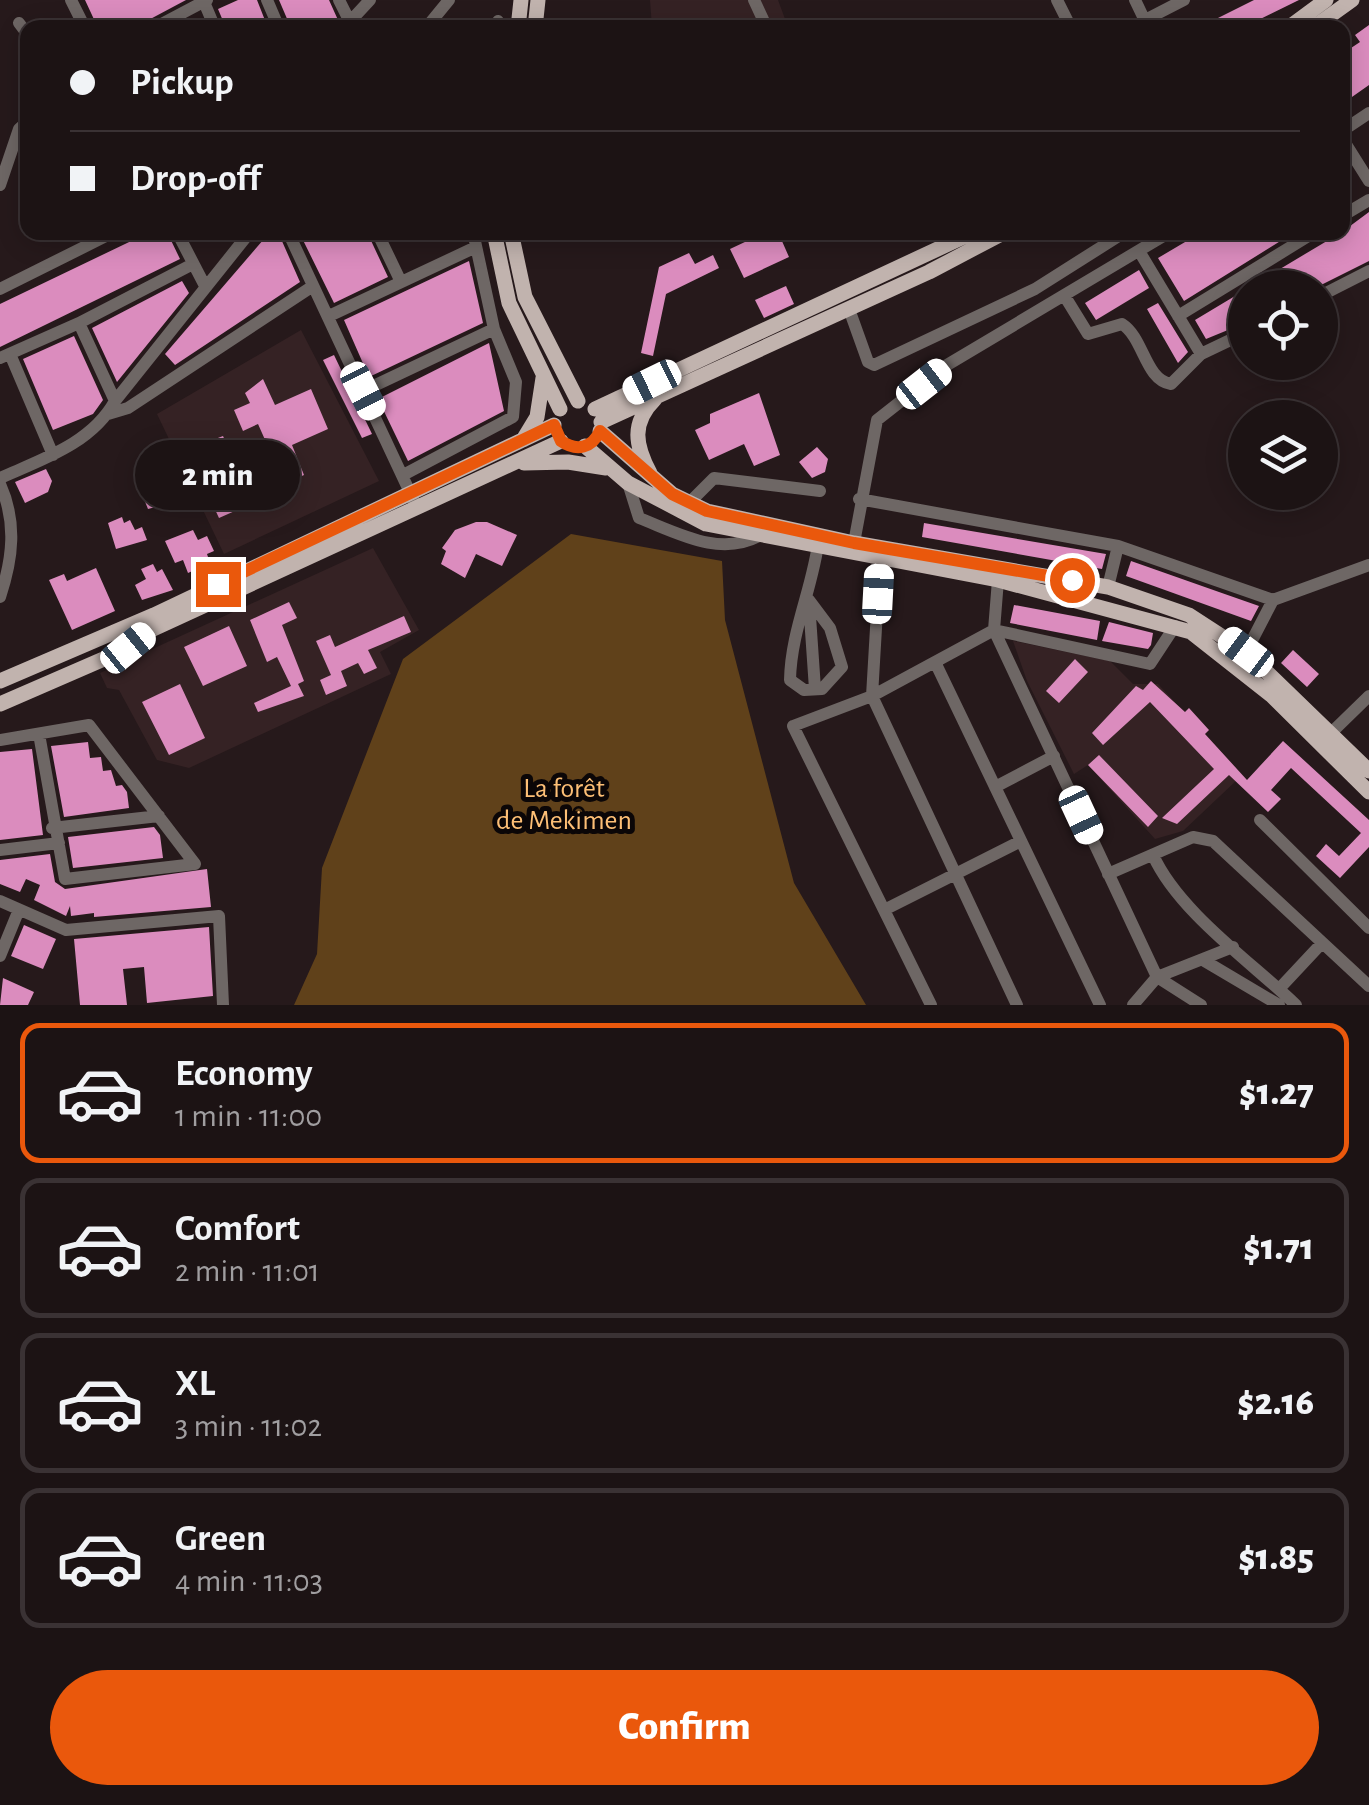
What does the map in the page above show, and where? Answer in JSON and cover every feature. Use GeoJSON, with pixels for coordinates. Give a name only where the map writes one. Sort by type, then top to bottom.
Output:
{"type":"FeatureCollection","features":[{"type":"Feature","properties":{"kind":"main road"},"geometry":{"type":"LineString","coordinates":[[1299,20],[1326,0]]}},
{"type":"Feature","properties":{"kind":"main road"},"geometry":{"type":"LineString","coordinates":[[1324,20],[1352,0]]}},
{"type":"Feature","properties":{"kind":"main road"},"geometry":{"type":"LineString","coordinates":[[495,240],[497,265],[559,425],[606,468],[628,482],[706,524],[759,536],[854,543],[1108,587],[1189,615],[1246,652],[1369,771]]}},
{"type":"Feature","properties":{"kind":"main road"},"geometry":{"type":"LineString","coordinates":[[513,240],[525,297],[578,401],[652,476],[688,504],[880,560],[998,580],[1191,632],[1258,684],[1369,792]]}},
{"type":"Feature","properties":{"kind":"main road"},"geometry":{"type":"LineString","coordinates":[[585,446],[598,420],[958,240]]}},
{"type":"Feature","properties":{"kind":"main road"},"geometry":{"type":"LineString","coordinates":[[598,420],[849,309],[989,240]]}},
{"type":"Feature","properties":{"kind":"main road"},"geometry":{"type":"LineString","coordinates":[[523,440],[537,417],[543,377]]}},
{"type":"Feature","properties":{"kind":"main road"},"geometry":{"type":"LineString","coordinates":[[652,476],[639,452],[638,426],[644,410],[662,392]]}},
{"type":"Feature","properties":{"kind":"main road"},"geometry":{"type":"LineString","coordinates":[[510,465],[559,425],[578,401]]}},
{"type":"Feature","properties":{"kind":"main road"},"geometry":{"type":"LineString","coordinates":[[0,693],[414,501],[523,440],[559,425]]}},
{"type":"Feature","properties":{"kind":"main road"},"geometry":{"type":"LineString","coordinates":[[414,501],[510,465],[549,462],[606,468]]}},
{"type":"Feature","properties":{"kind":"main road"},"geometry":{"type":"LineString","coordinates":[[0,681],[152,623]]}},
{"type":"Feature","properties":{"kind":"main road"},"geometry":{"type":"LineString","coordinates":[[0,704],[128,648],[152,623]]}},
{"type":"Feature","properties":{"kind":"street"},"geometry":{"type":"LineString","coordinates":[[352,20],[370,0]]}},
{"type":"Feature","properties":{"kind":"street"},"geometry":{"type":"LineString","coordinates":[[433,20],[449,0]]}},
{"type":"Feature","properties":{"kind":"street"},"geometry":{"type":"LineString","coordinates":[[1153,20],[1184,0]]}},
{"type":"Feature","properties":{"kind":"street"},"geometry":{"type":"LineString","coordinates":[[169,20],[205,1]]}},
{"type":"Feature","properties":{"kind":"street"},"geometry":{"type":"LineString","coordinates":[[0,185],[20,128]]}},
{"type":"Feature","properties":{"kind":"street"},"geometry":{"type":"LineString","coordinates":[[1350,148],[1369,181]]}},
{"type":"Feature","properties":{"kind":"street"},"geometry":{"type":"LineString","coordinates":[[0,289],[98,240]]}},
{"type":"Feature","properties":{"kind":"street"},"geometry":{"type":"LineString","coordinates":[[181,240],[205,286]]}},
{"type":"Feature","properties":{"kind":"street"},"geometry":{"type":"LineString","coordinates":[[0,597],[12,552],[12,510],[0,481],[53,455],[103,423],[116,400],[243,240]]}},
{"type":"Feature","properties":{"kind":"street"},"geometry":{"type":"LineString","coordinates":[[292,240],[414,501]]}},
{"type":"Feature","properties":{"kind":"street"},"geometry":{"type":"LineString","coordinates":[[381,240],[402,282]]}},
{"type":"Feature","properties":{"kind":"street"},"geometry":{"type":"LineString","coordinates":[[404,474],[513,417],[516,382],[494,329],[475,240]]}},
{"type":"Feature","properties":{"kind":"street"},"geometry":{"type":"LineString","coordinates":[[849,309],[868,362],[874,366],[1035,289],[1112,240]]}},
{"type":"Feature","properties":{"kind":"street"},"geometry":{"type":"LineString","coordinates":[[854,543],[876,420],[948,365],[1157,240]]}},
{"type":"Feature","properties":{"kind":"street"},"geometry":{"type":"LineString","coordinates":[[1178,316],[1302,240]]}},
{"type":"Feature","properties":{"kind":"street"},"geometry":{"type":"LineString","coordinates":[[329,316],[476,247]]}},
{"type":"Feature","properties":{"kind":"street"},"geometry":{"type":"LineString","coordinates":[[1139,251],[1201,354]]}},
{"type":"Feature","properties":{"kind":"street"},"geometry":{"type":"LineString","coordinates":[[53,455],[5,356],[79,324],[193,264]]}},
{"type":"Feature","properties":{"kind":"street"},"geometry":{"type":"LineString","coordinates":[[1338,287],[1369,271]]}},
{"type":"Feature","properties":{"kind":"street"},"geometry":{"type":"LineString","coordinates":[[108,414],[128,408],[313,286]]}},
{"type":"Feature","properties":{"kind":"street"},"geometry":{"type":"LineString","coordinates":[[1064,295],[1088,334],[1122,324],[1131,330],[1157,378],[1165,384],[1172,384],[1201,354],[1228,341]]}},
{"type":"Feature","properties":{"kind":"street"},"geometry":{"type":"LineString","coordinates":[[79,324],[116,400]]}},
{"type":"Feature","properties":{"kind":"street"},"geometry":{"type":"LineString","coordinates":[[363,391],[494,329]]}},
{"type":"Feature","properties":{"kind":"street"},"geometry":{"type":"LineString","coordinates":[[688,504],[714,478],[820,491]]}},
{"type":"Feature","properties":{"kind":"street"},"geometry":{"type":"LineString","coordinates":[[628,482],[639,518],[694,539],[728,546],[759,536]]}},
{"type":"Feature","properties":{"kind":"street"},"geometry":{"type":"LineString","coordinates":[[859,500],[1118,546],[1274,600],[1369,565]]}},
{"type":"Feature","properties":{"kind":"street"},"geometry":{"type":"LineString","coordinates":[[0,542],[12,529]]}},
{"type":"Feature","properties":{"kind":"street"},"geometry":{"type":"LineString","coordinates":[[815,689],[809,600],[819,541]]}},
{"type":"Feature","properties":{"kind":"street"},"geometry":{"type":"LineString","coordinates":[[1108,587],[1118,546]]}},
{"type":"Feature","properties":{"kind":"street"},"geometry":{"type":"LineString","coordinates":[[880,560],[872,696],[1018,1005]]}},
{"type":"Feature","properties":{"kind":"street"},"geometry":{"type":"LineString","coordinates":[[998,580],[994,630],[1157,977],[1201,1005]]}},
{"type":"Feature","properties":{"kind":"street"},"geometry":{"type":"LineString","coordinates":[[809,600],[830,628],[842,667],[822,689],[804,690],[790,680],[790,642],[809,600]]}},
{"type":"Feature","properties":{"kind":"street"},"geometry":{"type":"LineString","coordinates":[[1246,652],[1274,600]]}},
{"type":"Feature","properties":{"kind":"street"},"geometry":{"type":"LineString","coordinates":[[931,1005],[793,726],[872,696],[994,630],[1150,664],[1175,626]]}},
{"type":"Feature","properties":{"kind":"street"},"geometry":{"type":"LineString","coordinates":[[935,662],[1100,1005]]}},
{"type":"Feature","properties":{"kind":"street"},"geometry":{"type":"LineString","coordinates":[[1331,734],[1368,698]]}},
{"type":"Feature","properties":{"kind":"street"},"geometry":{"type":"LineString","coordinates":[[0,740],[89,725],[196,864],[65,879],[59,843],[52,828],[39,734]]}},
{"type":"Feature","properties":{"kind":"street"},"geometry":{"type":"LineString","coordinates":[[994,786],[1054,756]]}},
{"type":"Feature","properties":{"kind":"street"},"geometry":{"type":"LineString","coordinates":[[52,828],[158,816]]}},
{"type":"Feature","properties":{"kind":"street"},"geometry":{"type":"LineString","coordinates":[[1260,820],[1369,928]]}},
{"type":"Feature","properties":{"kind":"street"},"geometry":{"type":"LineString","coordinates":[[1108,874],[1193,837],[1213,840],[1369,986]]}},
{"type":"Feature","properties":{"kind":"street"},"geometry":{"type":"LineString","coordinates":[[886,909],[954,871],[1021,841]]}},
{"type":"Feature","properties":{"kind":"street"},"geometry":{"type":"LineString","coordinates":[[0,850],[59,843]]}},
{"type":"Feature","properties":{"kind":"street"},"geometry":{"type":"LineString","coordinates":[[1152,854],[1162,876],[1296,1005]]}},
{"type":"Feature","properties":{"kind":"street"},"geometry":{"type":"LineString","coordinates":[[0,901],[66,930],[220,916],[222,1005]]}},
{"type":"Feature","properties":{"kind":"street"},"geometry":{"type":"LineString","coordinates":[[0,956],[18,912]]}},
{"type":"Feature","properties":{"kind":"street"},"geometry":{"type":"LineString","coordinates":[[1279,989],[1322,943]]}},
{"type":"Feature","properties":{"kind":"street"},"geometry":{"type":"LineString","coordinates":[[1133,1005],[1157,977],[1233,947]]}},
{"type":"Feature","properties":{"kind":"street"},"geometry":{"type":"LineString","coordinates":[[1203,960],[1279,1005]]}},
{"type":"Feature","properties":{"kind":"shaded area"},"geometry":{"type":"Polygon","coordinates":[[[650,0],[778,0],[785,20],[651,20],[650,0]]]}},
{"type":"Feature","properties":{"kind":"shaded area"},"geometry":{"type":"Polygon","coordinates":[[[301,330],[379,481],[224,554],[157,414],[301,330]]]}},
{"type":"Feature","properties":{"kind":"shaded area"},"geometry":{"type":"Polygon","coordinates":[[[373,548],[419,630],[380,652],[391,674],[189,768],[157,760],[119,690],[107,688],[100,673],[373,548]]]}},
{"type":"Feature","properties":{"kind":"shaded area"},"geometry":{"type":"Polygon","coordinates":[[[1013,641],[1110,661],[1133,684],[1158,684],[1236,768],[1238,779],[1183,831],[1155,839],[1088,765],[1074,774],[1027,681],[1013,641]]]}},
{"type":"Feature","properties":{"kind":"green space","name":"La forêt de Mekimen"},"geometry":{"type":"Polygon","coordinates":[[[571,534],[722,561],[725,620],[794,883],[866,1005],[294,1005],[317,954],[322,868],[403,659],[571,534]]]}},
{"type":"Feature","properties":{"kind":"building"},"geometry":{"type":"Polygon","coordinates":[[[85,0],[186,0],[148,20],[94,20],[85,0]]]}},
{"type":"Feature","properties":{"kind":"building"},"geometry":{"type":"Polygon","coordinates":[[[238,0],[257,0],[265,20],[223,20],[218,9],[238,0]]]}},
{"type":"Feature","properties":{"kind":"building"},"geometry":{"type":"Polygon","coordinates":[[[279,0],[329,0],[338,20],[288,20],[279,0]]]}},
{"type":"Feature","properties":{"kind":"building"},"geometry":{"type":"Polygon","coordinates":[[[1254,0],[1299,0],[1258,20],[1214,20],[1254,0]]]}},
{"type":"Feature","properties":{"kind":"building"},"geometry":{"type":"Polygon","coordinates":[[[1369,25],[1369,85],[1350,98],[1350,49],[1360,42],[1355,35],[1369,25]]]}},
{"type":"Feature","properties":{"kind":"building"},"geometry":{"type":"Polygon","coordinates":[[[1369,212],[1369,261],[1338,276],[1338,270],[1278,270],[1329,240],[1350,240],[1350,226],[1369,212]]]}},
{"type":"Feature","properties":{"kind":"building"},"geometry":{"type":"Polygon","coordinates":[[[133,240],[171,240],[180,259],[0,347],[0,304],[133,240]]]}},
{"type":"Feature","properties":{"kind":"building"},"geometry":{"type":"Polygon","coordinates":[[[263,240],[282,240],[300,282],[175,365],[165,354],[263,240]]]}},
{"type":"Feature","properties":{"kind":"building"},"geometry":{"type":"Polygon","coordinates":[[[303,240],[371,240],[388,277],[334,303],[303,240]]]}},
{"type":"Feature","properties":{"kind":"building"},"geometry":{"type":"Polygon","coordinates":[[[749,240],[782,240],[789,257],[744,278],[730,249],[749,240]]]}},
{"type":"Feature","properties":{"kind":"building"},"geometry":{"type":"Polygon","coordinates":[[[1188,240],[1282,240],[1228,270],[1184,301],[1158,258],[1188,240]]]}},
{"type":"Feature","properties":{"kind":"building"},"geometry":{"type":"Polygon","coordinates":[[[689,253],[695,264],[713,255],[719,268],[666,294],[653,356],[641,353],[659,267],[689,253]]]}},
{"type":"Feature","properties":{"kind":"building"},"geometry":{"type":"Polygon","coordinates":[[[469,261],[483,323],[369,377],[344,320],[469,261]]]}},
{"type":"Feature","properties":{"kind":"building"},"geometry":{"type":"Polygon","coordinates":[[[1139,270],[1149,288],[1096,320],[1085,303],[1139,270]]]}},
{"type":"Feature","properties":{"kind":"building"},"geometry":{"type":"Polygon","coordinates":[[[182,281],[189,293],[117,382],[92,328],[182,281]]]}},
{"type":"Feature","properties":{"kind":"building"},"geometry":{"type":"Polygon","coordinates":[[[786,286],[794,304],[764,318],[755,300],[786,286]]]}},
{"type":"Feature","properties":{"kind":"building"},"geometry":{"type":"Polygon","coordinates":[[[1228,300],[1228,330],[1206,339],[1195,320],[1228,300]]]}},
{"type":"Feature","properties":{"kind":"building"},"geometry":{"type":"Polygon","coordinates":[[[1158,303],[1188,352],[1178,363],[1147,309],[1158,303]]]}},
{"type":"Feature","properties":{"kind":"building"},"geometry":{"type":"Polygon","coordinates":[[[74,336],[103,400],[93,414],[53,430],[23,359],[74,336]]]}},
{"type":"Feature","properties":{"kind":"building"},"geometry":{"type":"Polygon","coordinates":[[[489,343],[504,411],[408,461],[378,399],[489,343]]]}},
{"type":"Feature","properties":{"kind":"building"},"geometry":{"type":"Polygon","coordinates":[[[334,355],[372,434],[362,438],[323,360],[334,355]]]}},
{"type":"Feature","properties":{"kind":"building"},"geometry":{"type":"Polygon","coordinates":[[[263,379],[275,405],[311,389],[328,429],[292,445],[304,475],[288,482],[282,466],[252,479],[262,499],[219,518],[205,488],[220,482],[205,443],[223,436],[236,466],[270,451],[258,424],[243,431],[234,410],[250,403],[245,393],[263,379]]]}},
{"type":"Feature","properties":{"kind":"building"},"geometry":{"type":"Polygon","coordinates":[[[759,393],[780,455],[754,466],[744,444],[709,460],[695,430],[710,423],[710,414],[759,393]]]}},
{"type":"Feature","properties":{"kind":"building"},"geometry":{"type":"Polygon","coordinates":[[[817,447],[828,459],[825,472],[812,478],[799,462],[817,447]]]}},
{"type":"Feature","properties":{"kind":"building"},"geometry":{"type":"Polygon","coordinates":[[[46,469],[52,481],[48,492],[25,503],[15,482],[46,469]]]}},
{"type":"Feature","properties":{"kind":"building"},"geometry":{"type":"Polygon","coordinates":[[[167,470],[170,479],[176,476],[180,485],[184,483],[189,498],[148,509],[140,489],[152,485],[149,477],[167,470]]]}},
{"type":"Feature","properties":{"kind":"building"},"geometry":{"type":"Polygon","coordinates":[[[122,517],[124,523],[130,520],[135,530],[142,527],[147,540],[116,549],[108,523],[122,517]]]}},
{"type":"Feature","properties":{"kind":"building"},"geometry":{"type":"Polygon","coordinates":[[[487,522],[517,535],[502,566],[476,554],[465,578],[441,564],[446,551],[442,548],[455,530],[487,522]]]}},
{"type":"Feature","properties":{"kind":"building"},"geometry":{"type":"Polygon","coordinates":[[[924,523],[1106,554],[1102,569],[922,537],[924,523]]]}},
{"type":"Feature","properties":{"kind":"building"},"geometry":{"type":"Polygon","coordinates":[[[193,530],[198,540],[207,536],[214,551],[207,554],[210,563],[188,573],[183,560],[175,563],[165,541],[193,530]]]}},
{"type":"Feature","properties":{"kind":"building"},"geometry":{"type":"Polygon","coordinates":[[[1131,561],[1259,606],[1251,621],[1126,576],[1131,561]]]}},
{"type":"Feature","properties":{"kind":"building"},"geometry":{"type":"Polygon","coordinates":[[[153,564],[157,572],[162,569],[173,590],[142,600],[135,585],[146,579],[141,569],[153,564]]]}},
{"type":"Feature","properties":{"kind":"building"},"geometry":{"type":"Polygon","coordinates":[[[96,568],[115,611],[72,630],[49,580],[64,574],[67,581],[96,568]]]}},
{"type":"Feature","properties":{"kind":"building"},"geometry":{"type":"Polygon","coordinates":[[[289,602],[297,618],[282,625],[304,681],[298,684],[304,696],[258,712],[254,703],[291,686],[277,657],[267,662],[250,620],[289,602]]]}},
{"type":"Feature","properties":{"kind":"building"},"geometry":{"type":"Polygon","coordinates":[[[1014,605],[1100,621],[1097,640],[1010,623],[1014,605]]]}},
{"type":"Feature","properties":{"kind":"building"},"geometry":{"type":"Polygon","coordinates":[[[404,616],[411,632],[368,650],[377,668],[364,674],[358,663],[341,671],[347,686],[326,695],[320,680],[331,675],[316,641],[330,635],[335,647],[404,616]]]}},
{"type":"Feature","properties":{"kind":"building"},"geometry":{"type":"Polygon","coordinates":[[[1109,622],[1153,633],[1151,645],[1148,649],[1102,641],[1109,622]]]}},
{"type":"Feature","properties":{"kind":"building"},"geometry":{"type":"Polygon","coordinates":[[[229,626],[247,666],[203,686],[184,647],[229,626]]]}},
{"type":"Feature","properties":{"kind":"building"},"geometry":{"type":"Polygon","coordinates":[[[1293,650],[1319,674],[1307,687],[1281,663],[1293,650]]]}},
{"type":"Feature","properties":{"kind":"building"},"geometry":{"type":"Polygon","coordinates":[[[1075,659],[1088,672],[1059,703],[1046,691],[1075,659]]]}},
{"type":"Feature","properties":{"kind":"building"},"geometry":{"type":"Polygon","coordinates":[[[1151,681],[1185,712],[1189,708],[1209,730],[1205,734],[1247,780],[1283,741],[1369,820],[1369,847],[1340,878],[1316,856],[1326,844],[1339,856],[1361,833],[1291,768],[1271,790],[1281,799],[1268,812],[1229,775],[1177,824],[1162,818],[1214,769],[1150,702],[1103,745],[1092,733],[1136,686],[1143,690],[1151,681]]]}},
{"type":"Feature","properties":{"kind":"building"},"geometry":{"type":"Polygon","coordinates":[[[180,684],[205,738],[169,755],[142,702],[180,684]]]}},
{"type":"Feature","properties":{"kind":"building"},"geometry":{"type":"Polygon","coordinates":[[[88,742],[90,758],[101,757],[103,771],[111,770],[116,786],[122,785],[127,792],[129,808],[64,817],[51,746],[88,742]]]}},
{"type":"Feature","properties":{"kind":"building"},"geometry":{"type":"Polygon","coordinates":[[[32,749],[43,835],[0,840],[0,752],[32,749]]]}},
{"type":"Feature","properties":{"kind":"building"},"geometry":{"type":"Polygon","coordinates":[[[1099,755],[1158,816],[1148,827],[1088,765],[1099,755]]]}},
{"type":"Feature","properties":{"kind":"building"},"geometry":{"type":"Polygon","coordinates":[[[154,827],[160,835],[163,858],[73,868],[68,837],[154,827]]]}},
{"type":"Feature","properties":{"kind":"building"},"geometry":{"type":"Polygon","coordinates":[[[50,854],[55,882],[65,889],[207,869],[211,907],[94,917],[94,913],[71,916],[70,906],[66,916],[34,900],[40,885],[26,879],[20,892],[0,884],[0,860],[50,854]]]}},
{"type":"Feature","properties":{"kind":"building"},"geometry":{"type":"Polygon","coordinates":[[[24,925],[56,939],[43,969],[11,956],[24,925]]]}},
{"type":"Feature","properties":{"kind":"building"},"geometry":{"type":"Polygon","coordinates":[[[209,927],[213,996],[147,1003],[144,967],[123,969],[127,1005],[80,1005],[74,939],[209,927]]]}},
{"type":"Feature","properties":{"kind":"building"},"geometry":{"type":"Polygon","coordinates":[[[3,978],[34,992],[28,1005],[0,1005],[3,978]]]}},
{"type":"Feature","properties":{"kind":"route"},"geometry":{"type":"LineString","coordinates":[[218,584],[554,425],[561,441],[575,448],[589,445],[600,431],[672,494],[707,511],[854,543],[1072,580]]}}]}
